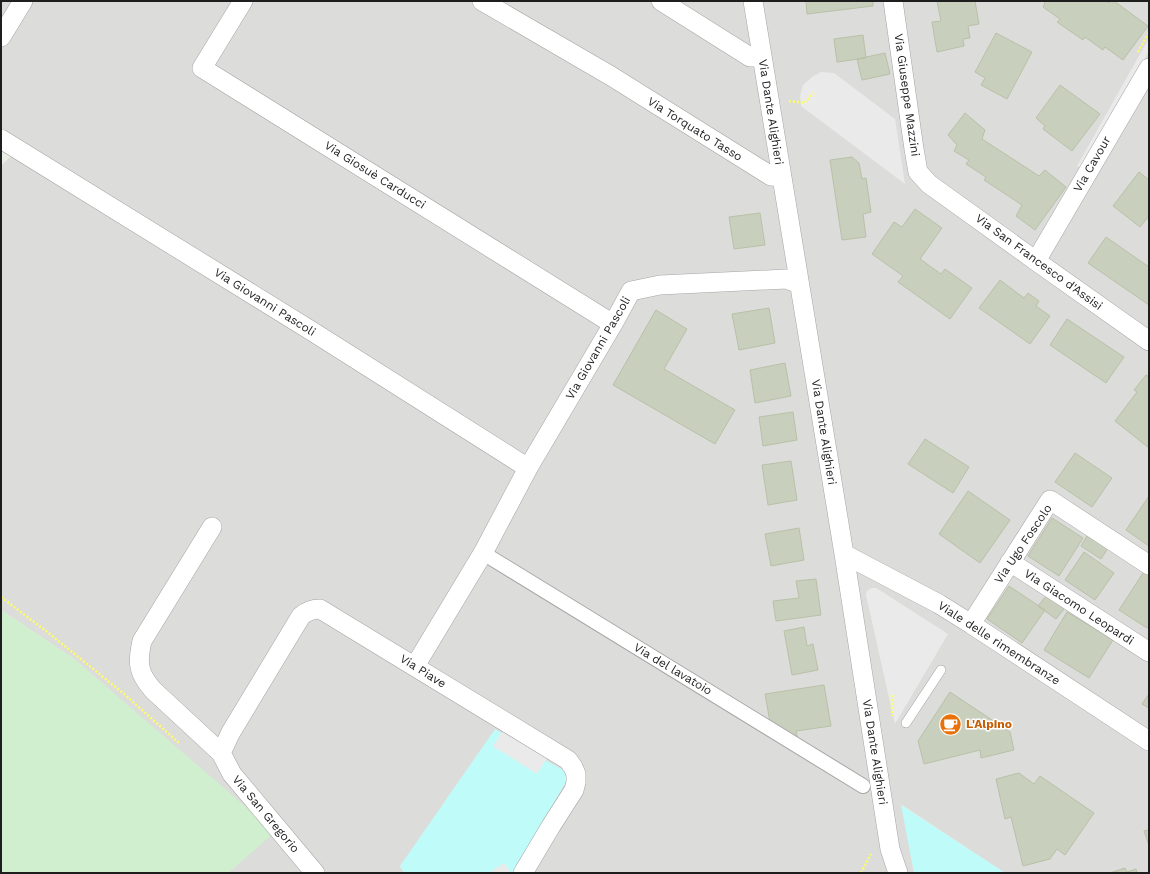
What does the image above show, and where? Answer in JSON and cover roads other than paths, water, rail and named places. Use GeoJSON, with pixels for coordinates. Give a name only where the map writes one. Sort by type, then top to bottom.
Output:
{"type":"FeatureCollection","features":[{"type":"Feature","properties":{"kind":"street"},"geometry":{"type":"LineString","coordinates":[[1,37],[23,1]]}},
{"type":"Feature","properties":{"kind":"street","name":"Via Giosuè Carducci"},"geometry":{"type":"LineString","coordinates":[[243,1],[202,68],[613,324]]}},
{"type":"Feature","properties":{"kind":"street","name":"Via Torquato Tasso"},"geometry":{"type":"LineString","coordinates":[[482,1],[611,76],[771,176],[782,177]]}},
{"type":"Feature","properties":{"kind":"street"},"geometry":{"type":"LineString","coordinates":[[661,1],[750,57],[762,57]]}},
{"type":"Feature","properties":{"kind":"street","name":"Via Dante Alighieri"},"geometry":{"type":"LineString","coordinates":[[752,1],[844,554],[889,842],[896,870]]}},
{"type":"Feature","properties":{"kind":"street","name":"Via Giuseppe Mazzini"},"geometry":{"type":"LineString","coordinates":[[893,1],[918,172],[930,184]]}},
{"type":"Feature","properties":{"kind":"street","name":"Via Cavour"},"geometry":{"type":"LineString","coordinates":[[1036,261],[1149,68]]}},
{"type":"Feature","properties":{"kind":"street","name":"Via Giovanni Pascoli"},"geometry":{"type":"LineString","coordinates":[[1,139],[310,330],[528,468]]}},
{"type":"Feature","properties":{"kind":"street","name":"Via San Francesco d'Assisi"},"geometry":{"type":"LineString","coordinates":[[930,184],[1149,341]]}},
{"type":"Feature","properties":{"kind":"street","name":"Via Giovanni Pascoli"},"geometry":{"type":"LineString","coordinates":[[415,666],[483,553],[528,468],[631,291],[660,285],[786,279],[799,284]]}},
{"type":"Feature","properties":{"kind":"street","name":"Via Ugo Foscolo"},"geometry":{"type":"LineString","coordinates":[[970,624],[1050,500],[1149,565]]}},
{"type":"Feature","properties":{"kind":"street","name":"Via San Gregorio"},"geometry":{"type":"LineString","coordinates":[[212,527],[142,641],[139,654],[140,667],[144,680],[153,690],[221,753],[232,774],[315,873]]}},
{"type":"Feature","properties":{"kind":"street","name":"Via del lavatoio"},"geometry":{"type":"LineString","coordinates":[[483,553],[863,786]]}},
{"type":"Feature","properties":{"kind":"street","name":"Viale delle rimembranze"},"geometry":{"type":"LineString","coordinates":[[844,554],[939,604],[1149,741]]}},
{"type":"Feature","properties":{"kind":"street","name":"Via Giacomo Leopardi"},"geometry":{"type":"LineString","coordinates":[[1010,562],[1149,652]]}},
{"type":"Feature","properties":{"kind":"street","name":"Via Piave"},"geometry":{"type":"LineString","coordinates":[[221,753],[231,732],[301,616],[313,609],[320,609],[568,760],[576,774],[574,790],[543,838],[523,873]]}},
{"type":"Feature","properties":{"kind":"lane"},"geometry":{"type":"LineString","coordinates":[[906,722],[941,670]]}},
{"type":"Feature","properties":{"kind":"place","name":"L'Alpino"},"geometry":{"type":"Point","coordinates":[950,724]}}]}
